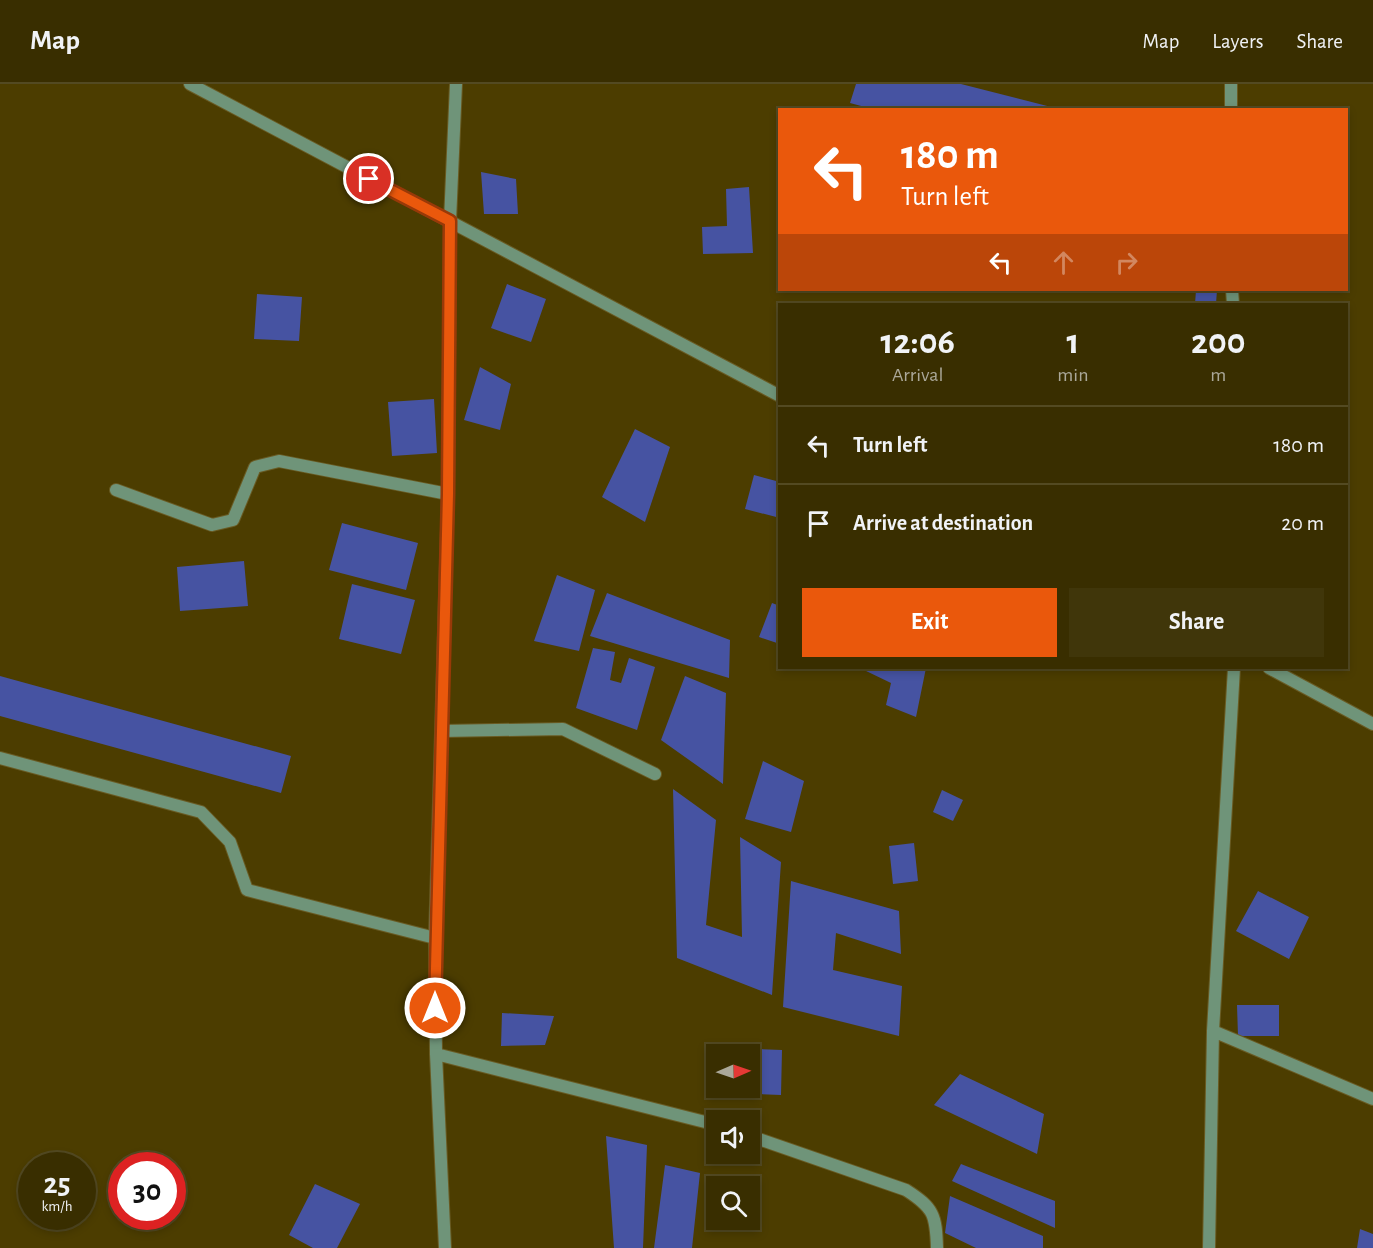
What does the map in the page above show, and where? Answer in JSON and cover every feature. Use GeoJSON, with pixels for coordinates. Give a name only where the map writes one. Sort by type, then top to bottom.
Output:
{"type":"FeatureCollection","features":[{"type":"Feature","properties":{"kind":"street"},"geometry":{"type":"LineString","coordinates":[[190,84],[778,395]]}},
{"type":"Feature","properties":{"kind":"street"},"geometry":{"type":"LineString","coordinates":[[445,1248],[436,1054],[435,938],[448,494],[450,221],[456,84]]}},
{"type":"Feature","properties":{"kind":"street"},"geometry":{"type":"LineString","coordinates":[[1231,84],[1231,108]]}},
{"type":"Feature","properties":{"kind":"street"},"geometry":{"type":"LineString","coordinates":[[116,490],[212,525],[233,520],[255,467],[279,461],[448,494]]}},
{"type":"Feature","properties":{"kind":"street"},"geometry":{"type":"LineString","coordinates":[[1209,1248],[1213,1031],[1234,669]]}},
{"type":"Feature","properties":{"kind":"street"},"geometry":{"type":"LineString","coordinates":[[1271,669],[1373,724]]}},
{"type":"Feature","properties":{"kind":"street"},"geometry":{"type":"LineString","coordinates":[[441,731],[563,729],[655,774]]}},
{"type":"Feature","properties":{"kind":"street"},"geometry":{"type":"LineString","coordinates":[[0,758],[201,812],[230,842],[247,890],[435,938]]}},
{"type":"Feature","properties":{"kind":"street"},"geometry":{"type":"LineString","coordinates":[[1213,1031],[1373,1099]]}},
{"type":"Feature","properties":{"kind":"street"},"geometry":{"type":"LineString","coordinates":[[436,1054],[706,1122]]}},
{"type":"Feature","properties":{"kind":"street"},"geometry":{"type":"LineString","coordinates":[[760,1140],[906,1191],[927,1204],[936,1225],[937,1248]]}},
{"type":"Feature","properties":{"kind":"building"},"geometry":{"type":"Polygon","coordinates":[[[856,84],[961,84],[1055,108],[869,108],[850,103],[856,84]]]}},
{"type":"Feature","properties":{"kind":"building"},"geometry":{"type":"Polygon","coordinates":[[[481,172],[516,179],[518,214],[484,214],[481,172]]]}},
{"type":"Feature","properties":{"kind":"building"},"geometry":{"type":"Polygon","coordinates":[[[749,187],[753,253],[703,254],[702,227],[727,226],[726,189],[749,187]]]}},
{"type":"Feature","properties":{"kind":"building"},"geometry":{"type":"Polygon","coordinates":[[[507,284],[546,299],[531,342],[491,328],[507,284]]]}},
{"type":"Feature","properties":{"kind":"building"},"geometry":{"type":"Polygon","coordinates":[[[1196,291],[1217,291],[1216,303],[1195,303],[1196,291]]]}},
{"type":"Feature","properties":{"kind":"building"},"geometry":{"type":"Polygon","coordinates":[[[257,294],[302,297],[299,341],[254,339],[257,294]]]}},
{"type":"Feature","properties":{"kind":"building"},"geometry":{"type":"Polygon","coordinates":[[[480,367],[511,384],[500,430],[464,420],[480,367]]]}},
{"type":"Feature","properties":{"kind":"building"},"geometry":{"type":"Polygon","coordinates":[[[434,399],[437,453],[392,456],[388,402],[434,399]]]}},
{"type":"Feature","properties":{"kind":"building"},"geometry":{"type":"Polygon","coordinates":[[[635,429],[670,447],[645,522],[602,497],[635,429]]]}},
{"type":"Feature","properties":{"kind":"building"},"geometry":{"type":"Polygon","coordinates":[[[754,475],[778,481],[778,517],[745,509],[754,475]]]}},
{"type":"Feature","properties":{"kind":"building"},"geometry":{"type":"Polygon","coordinates":[[[342,523],[418,543],[406,590],[329,570],[342,523]]]}},
{"type":"Feature","properties":{"kind":"building"},"geometry":{"type":"Polygon","coordinates":[[[244,561],[248,606],[180,611],[177,567],[244,561]]]}},
{"type":"Feature","properties":{"kind":"building"},"geometry":{"type":"Polygon","coordinates":[[[557,575],[595,590],[579,651],[534,641],[557,575]]]}},
{"type":"Feature","properties":{"kind":"building"},"geometry":{"type":"Polygon","coordinates":[[[352,584],[415,600],[401,654],[339,639],[352,584]]]}},
{"type":"Feature","properties":{"kind":"building"},"geometry":{"type":"Polygon","coordinates":[[[607,593],[730,640],[729,678],[590,636],[607,593]]]}},
{"type":"Feature","properties":{"kind":"building"},"geometry":{"type":"Polygon","coordinates":[[[772,603],[778,605],[778,643],[759,637],[772,603]]]}},
{"type":"Feature","properties":{"kind":"building"},"geometry":{"type":"Polygon","coordinates":[[[593,648],[615,652],[610,680],[621,683],[629,658],[655,667],[637,730],[576,708],[593,648]]]}},
{"type":"Feature","properties":{"kind":"building"},"geometry":{"type":"Polygon","coordinates":[[[926,669],[916,717],[886,705],[891,683],[864,670],[926,669]]]}},
{"type":"Feature","properties":{"kind":"building"},"geometry":{"type":"Polygon","coordinates":[[[0,676],[291,756],[281,793],[0,716],[0,676]]]}},
{"type":"Feature","properties":{"kind":"building"},"geometry":{"type":"Polygon","coordinates":[[[685,676],[726,693],[723,784],[661,740],[685,676]]]}},
{"type":"Feature","properties":{"kind":"building"},"geometry":{"type":"Polygon","coordinates":[[[763,761],[804,781],[791,832],[745,819],[763,761]]]}},
{"type":"Feature","properties":{"kind":"building"},"geometry":{"type":"Polygon","coordinates":[[[673,789],[716,820],[706,925],[742,937],[740,837],[781,862],[772,995],[677,958],[673,789]]]}},
{"type":"Feature","properties":{"kind":"building"},"geometry":{"type":"Polygon","coordinates":[[[942,790],[963,800],[953,821],[933,812],[942,790]]]}},
{"type":"Feature","properties":{"kind":"building"},"geometry":{"type":"Polygon","coordinates":[[[914,843],[918,881],[893,884],[889,846],[914,843]]]}},
{"type":"Feature","properties":{"kind":"building"},"geometry":{"type":"Polygon","coordinates":[[[791,881],[899,911],[901,954],[836,933],[833,970],[902,986],[899,1036],[783,1007],[791,881]]]}},
{"type":"Feature","properties":{"kind":"building"},"geometry":{"type":"Polygon","coordinates":[[[1258,891],[1309,917],[1289,959],[1236,931],[1258,891]]]}},
{"type":"Feature","properties":{"kind":"building"},"geometry":{"type":"Polygon","coordinates":[[[1237,1005],[1279,1005],[1279,1036],[1238,1036],[1237,1005]]]}},
{"type":"Feature","properties":{"kind":"building"},"geometry":{"type":"Polygon","coordinates":[[[502,1013],[554,1016],[545,1045],[501,1046],[502,1013]]]}},
{"type":"Feature","properties":{"kind":"building"},"geometry":{"type":"Polygon","coordinates":[[[760,1049],[782,1050],[781,1095],[760,1094],[760,1049]]]}},
{"type":"Feature","properties":{"kind":"building"},"geometry":{"type":"Polygon","coordinates":[[[960,1074],[1044,1114],[1037,1154],[934,1105],[960,1074]]]}},
{"type":"Feature","properties":{"kind":"building"},"geometry":{"type":"Polygon","coordinates":[[[606,1136],[647,1145],[643,1248],[614,1248],[606,1136]]]}},
{"type":"Feature","properties":{"kind":"building"},"geometry":{"type":"Polygon","coordinates":[[[961,1164],[1055,1201],[1055,1228],[952,1181],[961,1164]]]}},
{"type":"Feature","properties":{"kind":"building"},"geometry":{"type":"Polygon","coordinates":[[[665,1165],[700,1173],[692,1248],[654,1248],[665,1165]]]}},
{"type":"Feature","properties":{"kind":"building"},"geometry":{"type":"Polygon","coordinates":[[[315,1184],[360,1204],[337,1248],[313,1248],[289,1235],[315,1184]]]}},
{"type":"Feature","properties":{"kind":"building"},"geometry":{"type":"Polygon","coordinates":[[[950,1196],[1043,1236],[1043,1248],[976,1248],[945,1233],[950,1196]]]}},
{"type":"Feature","properties":{"kind":"building"},"geometry":{"type":"Polygon","coordinates":[[[1360,1229],[1373,1234],[1373,1248],[1357,1248],[1360,1229]]]}},
{"type":"Feature","properties":{"kind":"route"},"geometry":{"type":"LineString","coordinates":[[369,179],[450,221],[448,494],[435,1008]]}}]}
